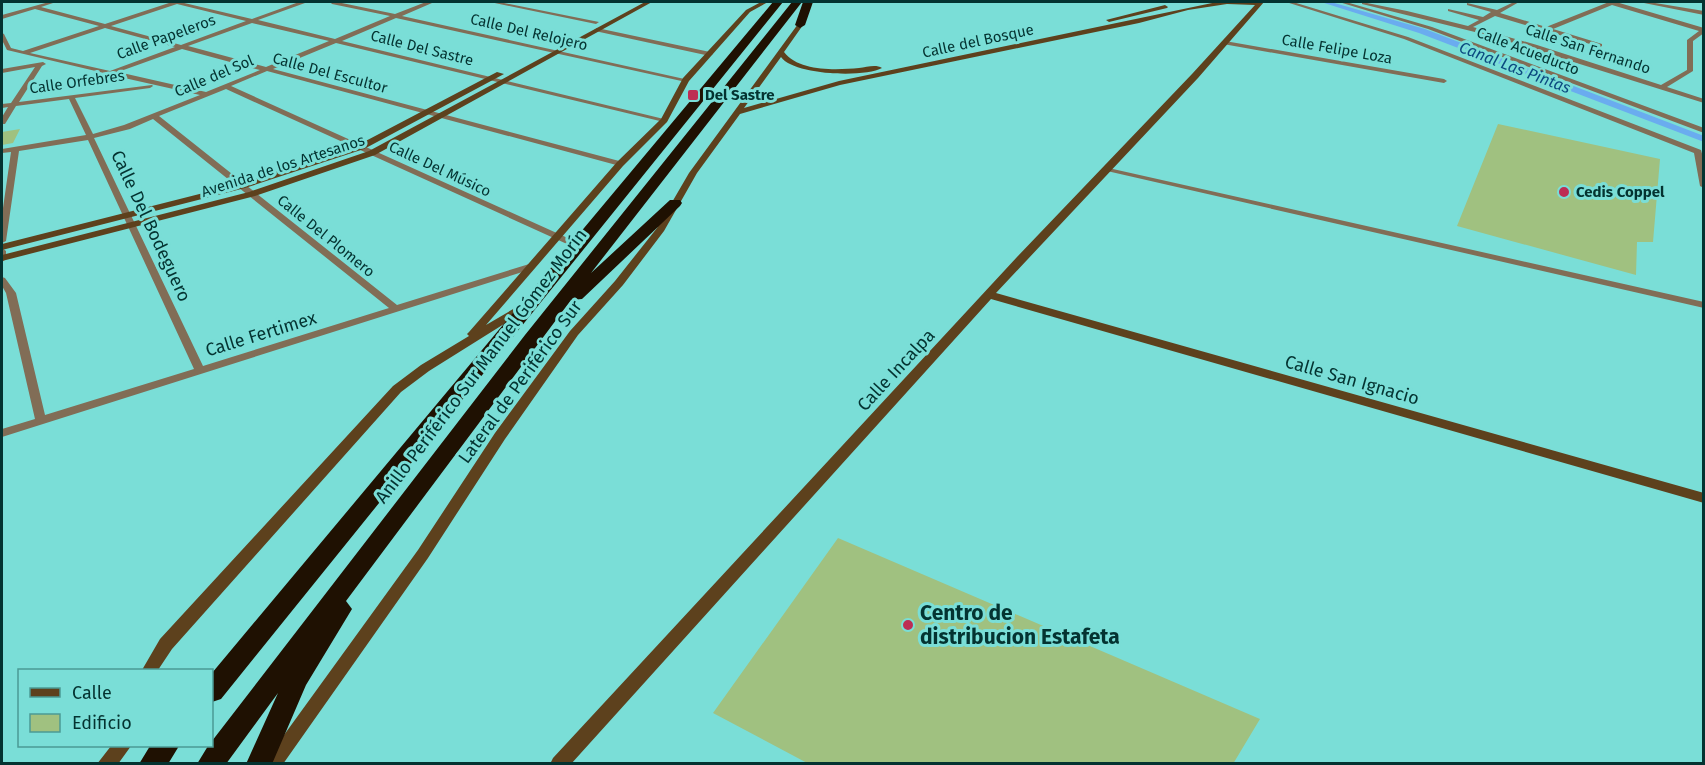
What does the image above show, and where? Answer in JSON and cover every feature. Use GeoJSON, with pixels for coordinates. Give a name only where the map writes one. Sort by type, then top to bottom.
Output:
{"type":"FeatureCollection","features":[{"type":"Feature","properties":{"kind":"highway","name":"Anillo Periférico Sur Manuel Gómez Morín"},"geometry":{"type":"LineString","coordinates":[[213,690],[778,2]]}},
{"type":"Feature","properties":{"kind":"highway","name":"Anillo Periférico Sur Manuel Gómez Morín"},"geometry":{"type":"LineString","coordinates":[[210,764],[386,534],[531,339],[797,2]]}},
{"type":"Feature","properties":{"kind":"highway"},"geometry":{"type":"LineString","coordinates":[[800,25],[808,2]]}},
{"type":"Feature","properties":{"kind":"highway"},"geometry":{"type":"LineString","coordinates":[[531,339],[675,203]]}},
{"type":"Feature","properties":{"kind":"highway"},"geometry":{"type":"LineString","coordinates":[[258,764],[297,679],[386,534]]}},
{"type":"Feature","properties":{"kind":"highway"},"geometry":{"type":"LineString","coordinates":[[152,764],[165,747]]}},
{"type":"Feature","properties":{"kind":"street"},"geometry":{"type":"LineString","coordinates":[[2,17],[53,2]]}},
{"type":"Feature","properties":{"kind":"street"},"geometry":{"type":"LineString","coordinates":[[23,53],[176,2]]}},
{"type":"Feature","properties":{"kind":"street","name":"Calle Del Sastre"},"geometry":{"type":"LineString","coordinates":[[176,2],[664,120]]}},
{"type":"Feature","properties":{"kind":"street","name":"Calle Papeleros"},"geometry":{"type":"LineString","coordinates":[[107,74],[303,2]]}},
{"type":"Feature","properties":{"kind":"street","name":"Calle Del Relojero"},"geometry":{"type":"LineString","coordinates":[[332,2],[686,80]]}},
{"type":"Feature","properties":{"kind":"street","name":"Calle del Sol"},"geometry":{"type":"LineString","coordinates":[[2,151],[113,132],[430,2]]}},
{"type":"Feature","properties":{"kind":"street"},"geometry":{"type":"LineString","coordinates":[[492,2],[710,54]]}},
{"type":"Feature","properties":{"kind":"street","name":"Avenida de los Artesanos"},"geometry":{"type":"LineString","coordinates":[[129,220],[252,194],[372,153],[557,52],[636,2]]}},
{"type":"Feature","properties":{"kind":"street","name":"Avenida de los Artesanos"},"geometry":{"type":"LineString","coordinates":[[2,254],[129,220],[361,147],[546,49],[649,2]]}},
{"type":"Feature","properties":{"kind":"street"},"geometry":{"type":"LineString","coordinates":[[465,343],[556,236],[664,120],[686,80],[748,11],[765,2]]}},
{"type":"Feature","properties":{"kind":"street","name":"Calle del Bosque"},"geometry":{"type":"LineString","coordinates":[[781,52],[786,61],[799,67],[869,70],[1190,2]]}},
{"type":"Feature","properties":{"kind":"street"},"geometry":{"type":"LineString","coordinates":[[1227,2],[1258,6]]}},
{"type":"Feature","properties":{"kind":"street","name":"Calle del Bosque"},"geometry":{"type":"LineString","coordinates":[[737,112],[839,83],[1140,21],[1188,8],[1227,2],[1258,6]]}},
{"type":"Feature","properties":{"kind":"street"},"geometry":{"type":"LineString","coordinates":[[1289,2],[1406,38],[1698,152],[1704,186]]}},
{"type":"Feature","properties":{"kind":"street","name":"Calle Acueducto"},"geometry":{"type":"LineString","coordinates":[[1342,2],[1430,28],[1704,131]]}},
{"type":"Feature","properties":{"kind":"street","name":"Calle San Fernando"},"geometry":{"type":"LineString","coordinates":[[1359,2],[1402,9],[1471,26],[1704,101]]}},
{"type":"Feature","properties":{"kind":"street"},"geometry":{"type":"LineString","coordinates":[[1402,9],[1407,2]]}},
{"type":"Feature","properties":{"kind":"street"},"geometry":{"type":"LineString","coordinates":[[1471,26],[1517,2]]}},
{"type":"Feature","properties":{"kind":"street"},"geometry":{"type":"LineString","coordinates":[[1547,29],[1612,2],[1704,30]]}},
{"type":"Feature","properties":{"kind":"street"},"geometry":{"type":"LineString","coordinates":[[1642,2],[1704,13]]}},
{"type":"Feature","properties":{"kind":"street"},"geometry":{"type":"LineString","coordinates":[[1469,4],[1600,45]]}},
{"type":"Feature","properties":{"kind":"street","name":"Calle Incalpa"},"geometry":{"type":"LineString","coordinates":[[559,764],[1258,6]]}},
{"type":"Feature","properties":{"kind":"street","name":"Calle Del Escultor"},"geometry":{"type":"LineString","coordinates":[[34,7],[620,165]]}},
{"type":"Feature","properties":{"kind":"street"},"geometry":{"type":"LineString","coordinates":[[1450,10],[1483,19]]}},
{"type":"Feature","properties":{"kind":"street","name":"Lateral de Periférico Sur"},"geometry":{"type":"LineString","coordinates":[[272,764],[423,554],[500,436],[574,333],[619,283],[661,230],[693,173],[800,25]]}},
{"type":"Feature","properties":{"kind":"street"},"geometry":{"type":"LineString","coordinates":[[1662,87],[1690,71],[1690,40],[1704,30]]}},
{"type":"Feature","properties":{"kind":"street"},"geometry":{"type":"LineString","coordinates":[[2,35],[9,49],[107,74],[206,94]]}},
{"type":"Feature","properties":{"kind":"street","name":"Calle Felipe Loza"},"geometry":{"type":"LineString","coordinates":[[1225,44],[1444,81]]}},
{"type":"Feature","properties":{"kind":"street"},"geometry":{"type":"LineString","coordinates":[[1291,67],[1294,55]]}},
{"type":"Feature","properties":{"kind":"street"},"geometry":{"type":"LineString","coordinates":[[2,71],[39,66],[51,61]]}},
{"type":"Feature","properties":{"kind":"street"},"geometry":{"type":"LineString","coordinates":[[2,122],[39,66]]}},
{"type":"Feature","properties":{"kind":"street"},"geometry":{"type":"LineString","coordinates":[[839,83],[840,70]]}},
{"type":"Feature","properties":{"kind":"street","name":"Calle Orfebres"},"geometry":{"type":"LineString","coordinates":[[2,106],[156,85]]}},
{"type":"Feature","properties":{"kind":"street","name":"Calle Del Músico"},"geometry":{"type":"LineString","coordinates":[[225,86],[578,246]]}},
{"type":"Feature","properties":{"kind":"street","name":"Calle Del Bodeguero"},"geometry":{"type":"LineString","coordinates":[[71,96],[200,370]]}},
{"type":"Feature","properties":{"kind":"street","name":"Calle Del Plomero"},"geometry":{"type":"LineString","coordinates":[[154,116],[396,309]]}},
{"type":"Feature","properties":{"kind":"street"},"geometry":{"type":"LineString","coordinates":[[2,241],[15,149]]}},
{"type":"Feature","properties":{"kind":"street"},"geometry":{"type":"LineString","coordinates":[[1107,169],[1704,304]]}},
{"type":"Feature","properties":{"kind":"street","name":"Calle Fertimex"},"geometry":{"type":"LineString","coordinates":[[2,433],[529,267]]}},
{"type":"Feature","properties":{"kind":"street"},"geometry":{"type":"LineString","coordinates":[[2,280],[41,420]]}},
{"type":"Feature","properties":{"kind":"street","name":"Calle San Ignacio"},"geometry":{"type":"LineString","coordinates":[[990,295],[1704,498]]}},
{"type":"Feature","properties":{"kind":"street"},"geometry":{"type":"LineString","coordinates":[[151,669],[166,644],[397,388],[424,368],[531,303]]}},
{"type":"Feature","properties":{"kind":"street"},"geometry":{"type":"LineString","coordinates":[[106,764],[121,747]]}},
{"type":"Feature","properties":{"kind":"building","name":"Cedis Coppel"},"geometry":{"type":"Polygon","coordinates":[[[1498,124],[1660,159],[1653,242],[1637,242],[1636,275],[1457,226],[1498,124]]]}},
{"type":"Feature","properties":{"kind":"building"},"geometry":{"type":"Polygon","coordinates":[[[20,129],[13,143],[2,145],[2,132],[20,129]]]}},
{"type":"Feature","properties":{"kind":"building","name":"Centro de distribucion Estafeta"},"geometry":{"type":"Polygon","coordinates":[[[838,538],[1260,719],[1233,764],[809,764],[713,713],[838,538]]]}},
{"type":"Feature","properties":{"kind":"waterway","name":"Canal Las Pintas"},"geometry":{"type":"LineString","coordinates":[[1325,2],[1422,31],[1704,139]]}},
{"type":"Feature","properties":{"kind":"place","name":"Del Sastre"},"geometry":{"type":"Point","coordinates":[693,95]}},
{"type":"Feature","properties":{"kind":"place","name":"Cedis Coppel"},"geometry":{"type":"Point","coordinates":[1564,192]}},
{"type":"Feature","properties":{"kind":"place","name":"Centro de distribucion Estafeta"},"geometry":{"type":"Point","coordinates":[908,625]}}]}
